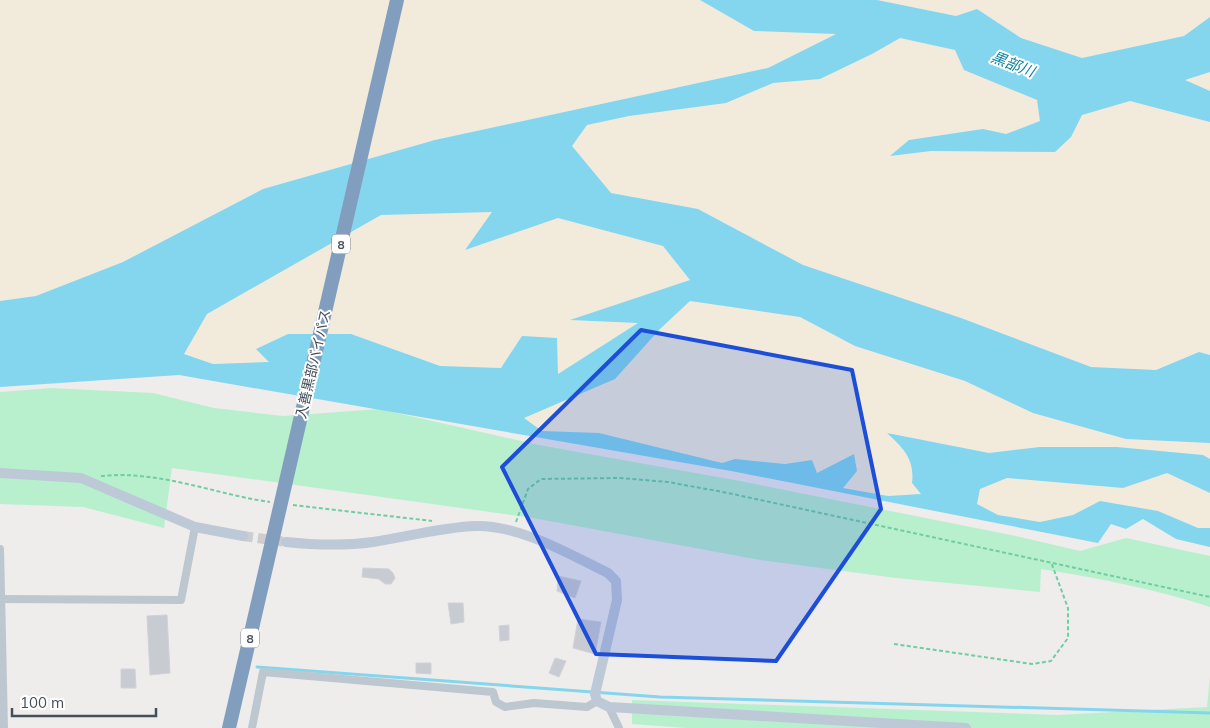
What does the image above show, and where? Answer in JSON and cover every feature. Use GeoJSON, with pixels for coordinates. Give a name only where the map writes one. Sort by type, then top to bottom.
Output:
{"type":"FeatureCollection","features":[{"type":"Feature","properties":{"kind":"highway","name":"入善黒部バイパス"},"geometry":{"type":"LineString","coordinates":[[229,728],[397,0]]}},
{"type":"Feature","properties":{"kind":"street"},"geometry":{"type":"LineString","coordinates":[[0,473],[81,478],[195,527],[243,536]]}},
{"type":"Feature","properties":{"kind":"street"},"geometry":{"type":"LineString","coordinates":[[286,542],[319,546],[372,542],[476,526],[513,532],[538,539],[608,572],[616,581],[617,600],[594,694],[597,701],[609,707],[966,728]]}},
{"type":"Feature","properties":{"kind":"street"},"geometry":{"type":"LineString","coordinates":[[1,599],[181,600],[195,527]]}},
{"type":"Feature","properties":{"kind":"street"},"geometry":{"type":"LineString","coordinates":[[0,549],[4,728]]}},
{"type":"Feature","properties":{"kind":"street"},"geometry":{"type":"LineString","coordinates":[[252,728],[263,672],[493,692],[496,702],[505,707],[534,703],[587,707],[597,701]]}},
{"type":"Feature","properties":{"kind":"street"},"geometry":{"type":"LineString","coordinates":[[609,707],[619,728]]}},
{"type":"Feature","properties":{"kind":"path"},"geometry":{"type":"LineString","coordinates":[[513,532],[528,489],[541,479],[620,478],[668,482],[728,493],[1210,597]]}},
{"type":"Feature","properties":{"kind":"path"},"geometry":{"type":"LineString","coordinates":[[894,644],[1032,664],[1051,661],[1068,638],[1068,608],[1051,562]]}},
{"type":"Feature","properties":{"kind":"highlighted area"},"geometry":{"type":"Polygon","coordinates":[[[641,330],[852,370],[881,509],[776,661],[596,654],[502,467],[641,330]]]}},
{"type":"Feature","properties":{"kind":"green space"},"geometry":{"type":"Polygon","coordinates":[[[51,388],[153,393],[214,408],[283,416],[379,409],[539,445],[740,481],[1016,536],[1080,551],[1126,538],[1210,556],[1210,607],[1126,585],[1041,569],[1040,592],[896,578],[760,560],[533,518],[172,468],[164,528],[83,507],[0,504],[0,392],[51,388]]]}},
{"type":"Feature","properties":{"kind":"green space"},"geometry":{"type":"Polygon","coordinates":[[[1210,677],[1210,728],[686,728],[632,724],[632,700],[1058,715],[1207,707],[1210,677]]]}},
{"type":"Feature","properties":{"kind":"sand"},"geometry":{"type":"Polygon","coordinates":[[[0,0],[700,0],[754,31],[837,33],[768,68],[435,140],[263,189],[123,262],[36,296],[0,301],[0,0]]]}},
{"type":"Feature","properties":{"kind":"sand"},"geometry":{"type":"Polygon","coordinates":[[[877,0],[1210,0],[1210,17],[1184,36],[1082,58],[1021,38],[977,9],[956,16],[877,0]]]}},
{"type":"Feature","properties":{"kind":"sand"},"geometry":{"type":"Polygon","coordinates":[[[900,38],[956,50],[964,70],[1037,100],[1040,121],[1006,134],[983,129],[891,156],[1071,137],[1082,115],[1130,101],[1210,122],[1210,355],[1199,352],[1156,370],[1092,367],[961,318],[803,265],[698,209],[611,193],[572,146],[587,125],[629,116],[726,103],[773,83],[820,79],[900,38]]]}},
{"type":"Feature","properties":{"kind":"sand"},"geometry":{"type":"Polygon","coordinates":[[[1210,72],[1210,91],[1184,80],[1210,72]]]}},
{"type":"Feature","properties":{"kind":"sand"},"geometry":{"type":"Polygon","coordinates":[[[493,212],[466,250],[558,218],[663,246],[690,281],[572,320],[638,323],[557,375],[502,368],[440,366],[351,334],[256,349],[269,362],[213,364],[183,354],[207,314],[380,215],[493,212]]]}},
{"type":"Feature","properties":{"kind":"sand"},"geometry":{"type":"Polygon","coordinates":[[[690,301],[800,317],[855,346],[965,381],[1033,413],[1126,439],[1210,443],[1210,459],[1203,455],[1117,447],[1040,447],[989,453],[888,433],[909,459],[912,483],[922,494],[893,495],[868,493],[843,486],[817,473],[812,460],[785,464],[735,459],[722,463],[599,433],[542,431],[524,418],[615,379],[660,329],[690,301]]]}},
{"type":"Feature","properties":{"kind":"sand"},"geometry":{"type":"Polygon","coordinates":[[[1167,473],[1210,493],[1210,528],[1198,528],[1158,511],[1100,501],[1073,515],[1040,522],[998,515],[977,504],[979,489],[1006,478],[1123,488],[1167,473]]]}},
{"type":"Feature","properties":{"kind":"water","name":"黒部川"},"geometry":{"type":"Polygon","coordinates":[[[700,0],[877,0],[956,16],[977,9],[1021,38],[1082,58],[1184,36],[1210,17],[1210,72],[1185,80],[1210,91],[1210,122],[1130,101],[1082,115],[1071,137],[1055,152],[931,151],[890,156],[909,140],[983,129],[1006,134],[1040,121],[1037,100],[964,70],[955,50],[900,38],[820,79],[773,83],[726,103],[629,116],[587,125],[572,146],[611,193],[698,209],[803,265],[961,318],[1091,367],[1156,370],[1199,352],[1210,355],[1210,443],[1126,439],[1033,413],[965,381],[855,346],[800,317],[690,301],[660,329],[615,379],[524,418],[542,431],[599,433],[722,463],[735,459],[785,464],[812,460],[817,473],[854,454],[857,471],[843,488],[888,496],[921,494],[912,483],[912,467],[907,455],[887,433],[989,453],[1040,447],[1117,447],[1203,455],[1210,459],[1210,493],[1167,473],[1123,488],[1007,478],[980,489],[977,504],[998,515],[1040,522],[1073,515],[1100,501],[1158,511],[1198,528],[1210,528],[1210,547],[1176,539],[1143,519],[1126,529],[1111,524],[1098,543],[731,471],[179,375],[0,387],[0,301],[36,296],[123,262],[263,189],[435,140],[768,68],[836,34],[754,31],[700,0]],[[492,212],[381,215],[207,314],[184,354],[213,364],[269,362],[256,349],[288,334],[351,334],[440,366],[501,368],[522,336],[557,338],[558,374],[638,323],[570,320],[690,280],[663,246],[558,218],[465,250],[492,212]]]}},
{"type":"Feature","properties":{"kind":"building"},"geometry":{"type":"Polygon","coordinates":[[[363,568],[389,569],[395,578],[391,584],[385,584],[379,579],[362,577],[363,568]]]}},
{"type":"Feature","properties":{"kind":"building"},"geometry":{"type":"Polygon","coordinates":[[[558,576],[581,581],[575,598],[557,591],[558,576]]]}},
{"type":"Feature","properties":{"kind":"building"},"geometry":{"type":"Polygon","coordinates":[[[448,603],[463,603],[464,622],[451,624],[448,603]]]}},
{"type":"Feature","properties":{"kind":"building"},"geometry":{"type":"Polygon","coordinates":[[[167,615],[170,673],[150,675],[147,616],[167,615]]]}},
{"type":"Feature","properties":{"kind":"building"},"geometry":{"type":"Polygon","coordinates":[[[578,619],[601,622],[595,654],[573,648],[578,619]]]}},
{"type":"Feature","properties":{"kind":"building"},"geometry":{"type":"Polygon","coordinates":[[[509,625],[509,640],[500,641],[499,626],[509,625]]]}},
{"type":"Feature","properties":{"kind":"building"},"geometry":{"type":"Polygon","coordinates":[[[555,658],[566,661],[559,677],[549,673],[555,658]]]}},
{"type":"Feature","properties":{"kind":"building"},"geometry":{"type":"Polygon","coordinates":[[[416,663],[431,663],[431,674],[416,673],[416,663]]]}},
{"type":"Feature","properties":{"kind":"building"},"geometry":{"type":"Polygon","coordinates":[[[121,669],[135,669],[136,688],[121,688],[121,669]]]}},
{"type":"Feature","properties":{"kind":"waterway"},"geometry":{"type":"LineString","coordinates":[[257,667],[660,697],[1210,713]]}},
{"type":"Feature","properties":{"kind":"tunnel"},"geometry":{"type":"LineString","coordinates":[[243,536],[286,542]]}}]}
